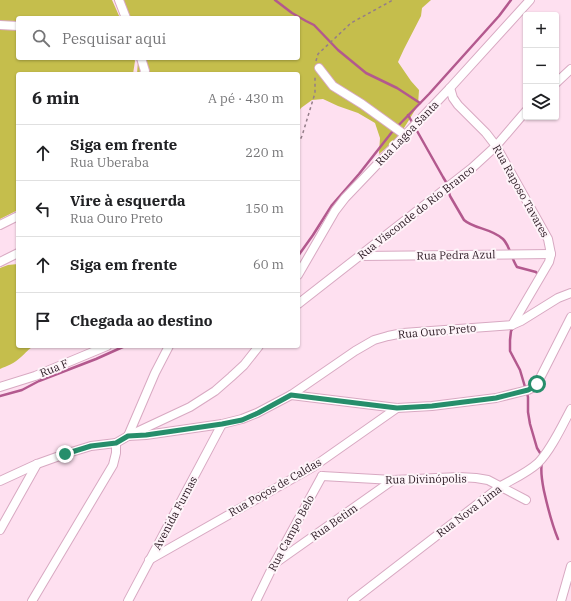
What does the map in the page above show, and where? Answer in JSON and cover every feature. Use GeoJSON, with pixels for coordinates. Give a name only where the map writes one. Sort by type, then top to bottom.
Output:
{"type":"FeatureCollection","features":[{"type":"Feature","properties":{"kind":"street"},"geometry":{"type":"LineString","coordinates":[[119,0],[125,16]]}},
{"type":"Feature","properties":{"kind":"street","name":"Rua Lagoa Santa"},"geometry":{"type":"LineString","coordinates":[[300,272],[335,211],[345,198],[450,88],[530,0]]}},
{"type":"Feature","properties":{"kind":"street"},"geometry":{"type":"LineString","coordinates":[[0,25],[16,26]]}},
{"type":"Feature","properties":{"kind":"street"},"geometry":{"type":"LineString","coordinates":[[142,60],[144,72]]}},
{"type":"Feature","properties":{"kind":"street"},"geometry":{"type":"LineString","coordinates":[[316,69],[333,86],[362,104],[405,135]]}},
{"type":"Feature","properties":{"kind":"street"},"geometry":{"type":"LineString","coordinates":[[559,80],[571,69]]}},
{"type":"Feature","properties":{"kind":"street","name":"Rua Raposo Tavares"},"geometry":{"type":"LineString","coordinates":[[450,88],[453,98],[458,105],[482,129],[496,146],[548,238],[551,254]]}},
{"type":"Feature","properties":{"kind":"street","name":"Rua Visconde do Rio Branco"},"geometry":{"type":"LineString","coordinates":[[300,302],[472,168],[496,146],[523,114]]}},
{"type":"Feature","properties":{"kind":"street"},"geometry":{"type":"LineString","coordinates":[[0,226],[16,217]]}},
{"type":"Feature","properties":{"kind":"street"},"geometry":{"type":"LineString","coordinates":[[0,262],[16,254]]}},
{"type":"Feature","properties":{"kind":"street"},"geometry":{"type":"LineString","coordinates":[[512,324],[545,270],[551,254]]}},
{"type":"Feature","properties":{"kind":"street","name":"Rua Pedra Azul"},"geometry":{"type":"LineString","coordinates":[[360,256],[551,254]]}},
{"type":"Feature","properties":{"kind":"street","name":"Rua Ouro Preto"},"geometry":{"type":"LineString","coordinates":[[128,436],[146,435],[242,420],[291,395],[374,340],[403,333],[512,324],[521,321],[558,298],[571,293]]}},
{"type":"Feature","properties":{"kind":"street"},"geometry":{"type":"LineString","coordinates":[[291,395],[397,408],[432,406],[496,398],[528,390],[537,384],[571,317]]}},
{"type":"Feature","properties":{"kind":"street","name":"Rua F"},"geometry":{"type":"LineString","coordinates":[[0,387],[35,376],[102,348]]}},
{"type":"Feature","properties":{"kind":"street"},"geometry":{"type":"LineString","coordinates":[[128,436],[155,373],[168,348]]}},
{"type":"Feature","properties":{"kind":"street"},"geometry":{"type":"LineString","coordinates":[[0,481],[37,464],[65,454],[91,446],[116,443],[190,407],[215,391],[232,377],[257,348]]}},
{"type":"Feature","properties":{"kind":"street","name":"Rua Poços de Caldas"},"geometry":{"type":"LineString","coordinates":[[149,560],[313,467],[397,408]]}},
{"type":"Feature","properties":{"kind":"street","name":"Rua Nova Lima"},"geometry":{"type":"LineString","coordinates":[[352,601],[501,486],[538,463],[548,449],[571,409]]}},
{"type":"Feature","properties":{"kind":"street","name":"Avenida Furnas"},"geometry":{"type":"LineString","coordinates":[[128,601],[222,424]]}},
{"type":"Feature","properties":{"kind":"street"},"geometry":{"type":"LineString","coordinates":[[32,601],[113,465],[116,453],[116,443]]}},
{"type":"Feature","properties":{"kind":"street"},"geometry":{"type":"LineString","coordinates":[[0,530],[37,464]]}},
{"type":"Feature","properties":{"kind":"street"},"geometry":{"type":"LineString","coordinates":[[313,467],[322,476]]}},
{"type":"Feature","properties":{"kind":"street","name":"Rua Divinópolis"},"geometry":{"type":"LineString","coordinates":[[322,476],[393,480],[459,477],[476,478],[488,480],[526,500]]}},
{"type":"Feature","properties":{"kind":"street","name":"Rua Campo Belo"},"geometry":{"type":"LineString","coordinates":[[256,601],[274,564],[322,476]]}},
{"type":"Feature","properties":{"kind":"street","name":"Rua Betim"},"geometry":{"type":"LineString","coordinates":[[274,564],[393,480]]}},
{"type":"Feature","properties":{"kind":"street"},"geometry":{"type":"LineString","coordinates":[[561,601],[571,566]]}},
{"type":"Feature","properties":{"kind":"path"},"geometry":{"type":"LineString","coordinates":[[300,140],[315,93],[318,54],[351,23],[393,0]]}},
{"type":"Feature","properties":{"kind":"shaded area"},"geometry":{"type":"Polygon","coordinates":[[[0,0],[112,0],[119,16],[16,16],[16,60],[135,61],[133,72],[16,72],[16,211],[0,219],[0,0]]]}},
{"type":"Feature","properties":{"kind":"shaded area"},"geometry":{"type":"Polygon","coordinates":[[[121,0],[431,0],[422,8],[421,16],[398,62],[419,90],[418,105],[397,139],[379,154],[380,138],[375,123],[358,113],[323,99],[312,100],[300,110],[300,72],[137,72],[138,60],[300,60],[300,16],[126,16],[121,0]]]}},
{"type":"Feature","properties":{"kind":"shaded area"},"geometry":{"type":"Polygon","coordinates":[[[16,264],[16,348],[30,348],[16,361],[0,369],[0,268],[16,264]]]}},
{"type":"Feature","properties":{"kind":"waterway"},"geometry":{"type":"LineString","coordinates":[[275,0],[297,16]]}},
{"type":"Feature","properties":{"kind":"waterway"},"geometry":{"type":"LineString","coordinates":[[300,253],[332,205],[392,132],[429,94],[499,16],[511,0]]}},
{"type":"Feature","properties":{"kind":"waterway"},"geometry":{"type":"LineString","coordinates":[[300,18],[314,25],[338,50],[366,73],[397,88],[420,103]]}},
{"type":"Feature","properties":{"kind":"waterway"},"geometry":{"type":"LineString","coordinates":[[408,115],[446,182],[450,196],[464,220],[498,235],[507,245],[517,267],[536,272],[539,276]]}},
{"type":"Feature","properties":{"kind":"waterway"},"geometry":{"type":"LineString","coordinates":[[514,326],[511,331],[510,351],[520,370],[528,397],[530,424],[537,448],[542,456]]}},
{"type":"Feature","properties":{"kind":"waterway"},"geometry":{"type":"LineString","coordinates":[[0,396],[22,390],[39,381],[121,348]]}},
{"type":"Feature","properties":{"kind":"waterway"},"geometry":{"type":"LineString","coordinates":[[542,462],[541,473],[544,491],[553,527],[558,539]]}},
{"type":"Feature","properties":{"kind":"route"},"geometry":{"type":"LineString","coordinates":[[65,454],[91,446],[116,443],[128,436],[146,435],[242,420],[291,395],[397,408],[462,403],[496,398],[528,390],[537,384]]}}]}
